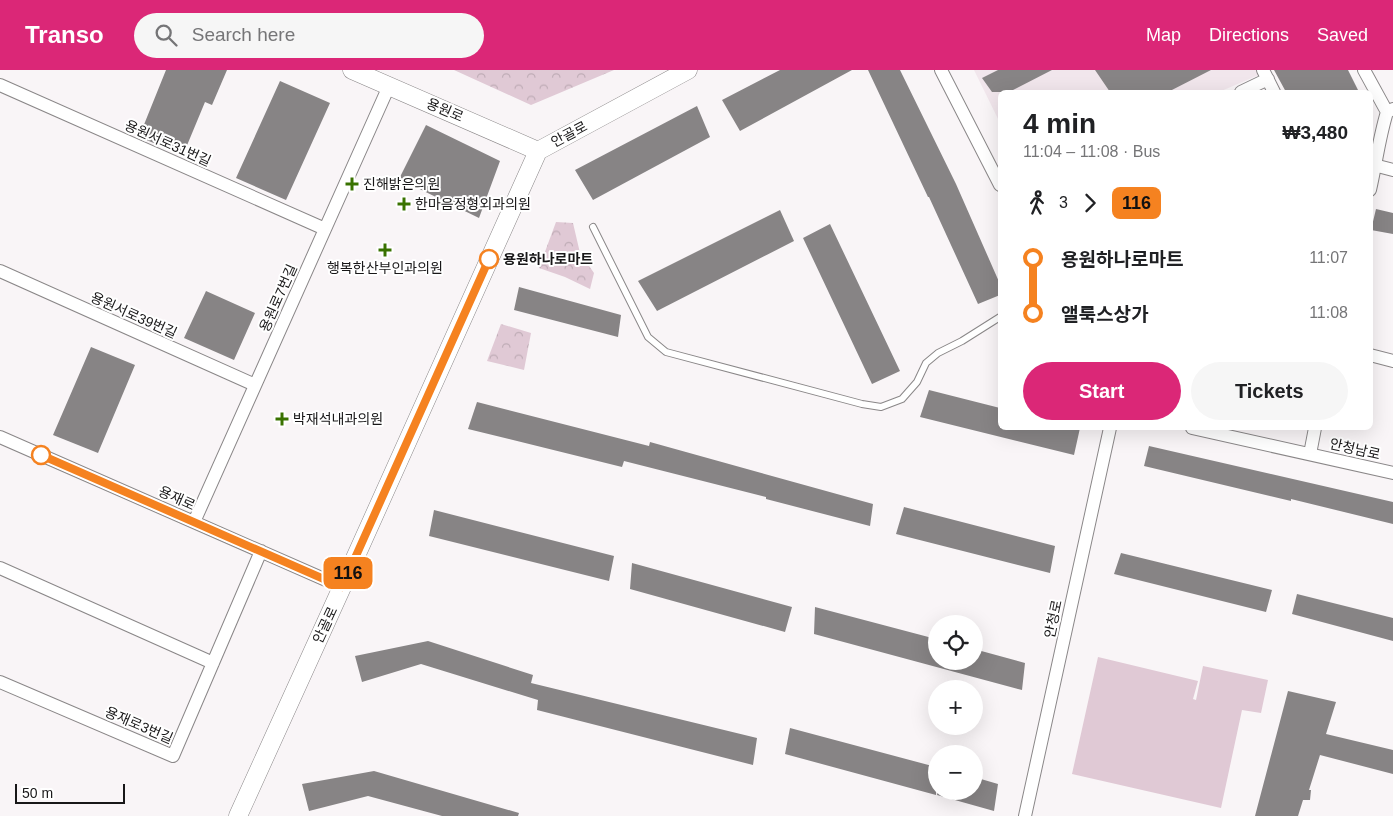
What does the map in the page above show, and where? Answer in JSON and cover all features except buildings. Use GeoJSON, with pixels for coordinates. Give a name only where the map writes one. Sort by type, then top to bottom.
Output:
{"type":"FeatureCollection","features":[{"type":"Feature","properties":{"kind":"main road","name":"용원로"},"geometry":{"type":"LineString","coordinates":[[352,70],[538,150]]}},
{"type":"Feature","properties":{"kind":"main road","name":"안골로"},"geometry":{"type":"LineString","coordinates":[[238,816],[538,150],[688,70]]}},
{"type":"Feature","properties":{"kind":"street"},"geometry":{"type":"LineString","coordinates":[[941,70],[998,182]]}},
{"type":"Feature","properties":{"kind":"street"},"geometry":{"type":"LineString","coordinates":[[1364,70],[1390,110],[1382,128],[1373,165],[1393,170]]}},
{"type":"Feature","properties":{"kind":"street"},"geometry":{"type":"LineString","coordinates":[[1245,90],[1265,75],[1273,90]]}},
{"type":"Feature","properties":{"kind":"street","name":"용원서로31번길"},"geometry":{"type":"LineString","coordinates":[[0,85],[325,229]]}},
{"type":"Feature","properties":{"kind":"street","name":"용원로7번길"},"geometry":{"type":"LineString","coordinates":[[194,522],[388,86]]}},
{"type":"Feature","properties":{"kind":"street","name":"용원서로39번길"},"geometry":{"type":"LineString","coordinates":[[0,271],[255,385]]}},
{"type":"Feature","properties":{"kind":"street"},"geometry":{"type":"LineString","coordinates":[[1373,357],[1393,361]]}},
{"type":"Feature","properties":{"kind":"street","name":"안청로"},"geometry":{"type":"LineString","coordinates":[[1025,816],[1110,430]]}},
{"type":"Feature","properties":{"kind":"street","name":"안청남로"},"geometry":{"type":"LineString","coordinates":[[1201,430],[1393,473]]}},
{"type":"Feature","properties":{"kind":"street"},"geometry":{"type":"LineString","coordinates":[[1310,454],[1315,430]]}},
{"type":"Feature","properties":{"kind":"street","name":"용재로"},"geometry":{"type":"LineString","coordinates":[[0,438],[342,587]]}},
{"type":"Feature","properties":{"kind":"street","name":"용재로3번길"},"geometry":{"type":"LineString","coordinates":[[0,682],[173,756],[261,552]]}},
{"type":"Feature","properties":{"kind":"street"},"geometry":{"type":"LineString","coordinates":[[0,568],[213,663]]}},
{"type":"Feature","properties":{"kind":"lane"},"geometry":{"type":"LineString","coordinates":[[593,226],[648,338],[666,352],[862,404],[881,407],[902,400],[917,382],[926,363],[938,353],[962,341],[998,318]]}},
{"type":"Feature","properties":{"kind":"shaded area"},"geometry":{"type":"Polygon","coordinates":[[[974,70],[1258,70],[1261,74],[1224,90],[998,90],[998,119],[974,70]]]}},
{"type":"Feature","properties":{"kind":"green space"},"geometry":{"type":"Polygon","coordinates":[[[454,70],[614,70],[531,105],[454,70]]]}},
{"type":"Feature","properties":{"kind":"green space"},"geometry":{"type":"Polygon","coordinates":[[[556,222],[573,223],[580,253],[594,273],[590,289],[565,277],[539,268],[556,222]]]}},
{"type":"Feature","properties":{"kind":"green space"},"geometry":{"type":"Polygon","coordinates":[[[501,324],[531,333],[524,370],[487,361],[501,324]]]}},
{"type":"Feature","properties":{"kind":"green space"},"geometry":{"type":"Polygon","coordinates":[[[1098,657],[1198,681],[1193,699],[1196,700],[1203,666],[1268,680],[1261,713],[1242,710],[1221,808],[1072,774],[1098,657]]]}},
{"type":"Feature","properties":{"kind":"bus line","name":"116"},"geometry":{"type":"LineString","coordinates":[[41,455],[342,587],[489,259]]}},
{"type":"Feature","properties":{"kind":"place","name":"진해밝은의원"},"geometry":{"type":"Point","coordinates":[352,184]}},
{"type":"Feature","properties":{"kind":"place","name":"한마음정형외과의원"},"geometry":{"type":"Point","coordinates":[404,204]}},
{"type":"Feature","properties":{"kind":"place","name":"행복한산부인과의원"},"geometry":{"type":"Point","coordinates":[385,250]}},
{"type":"Feature","properties":{"kind":"place","name":"용원하나로마트"},"geometry":{"type":"Point","coordinates":[489,259]}},
{"type":"Feature","properties":{"kind":"place","name":"박재석내과의원"},"geometry":{"type":"Point","coordinates":[282,419]}}]}
